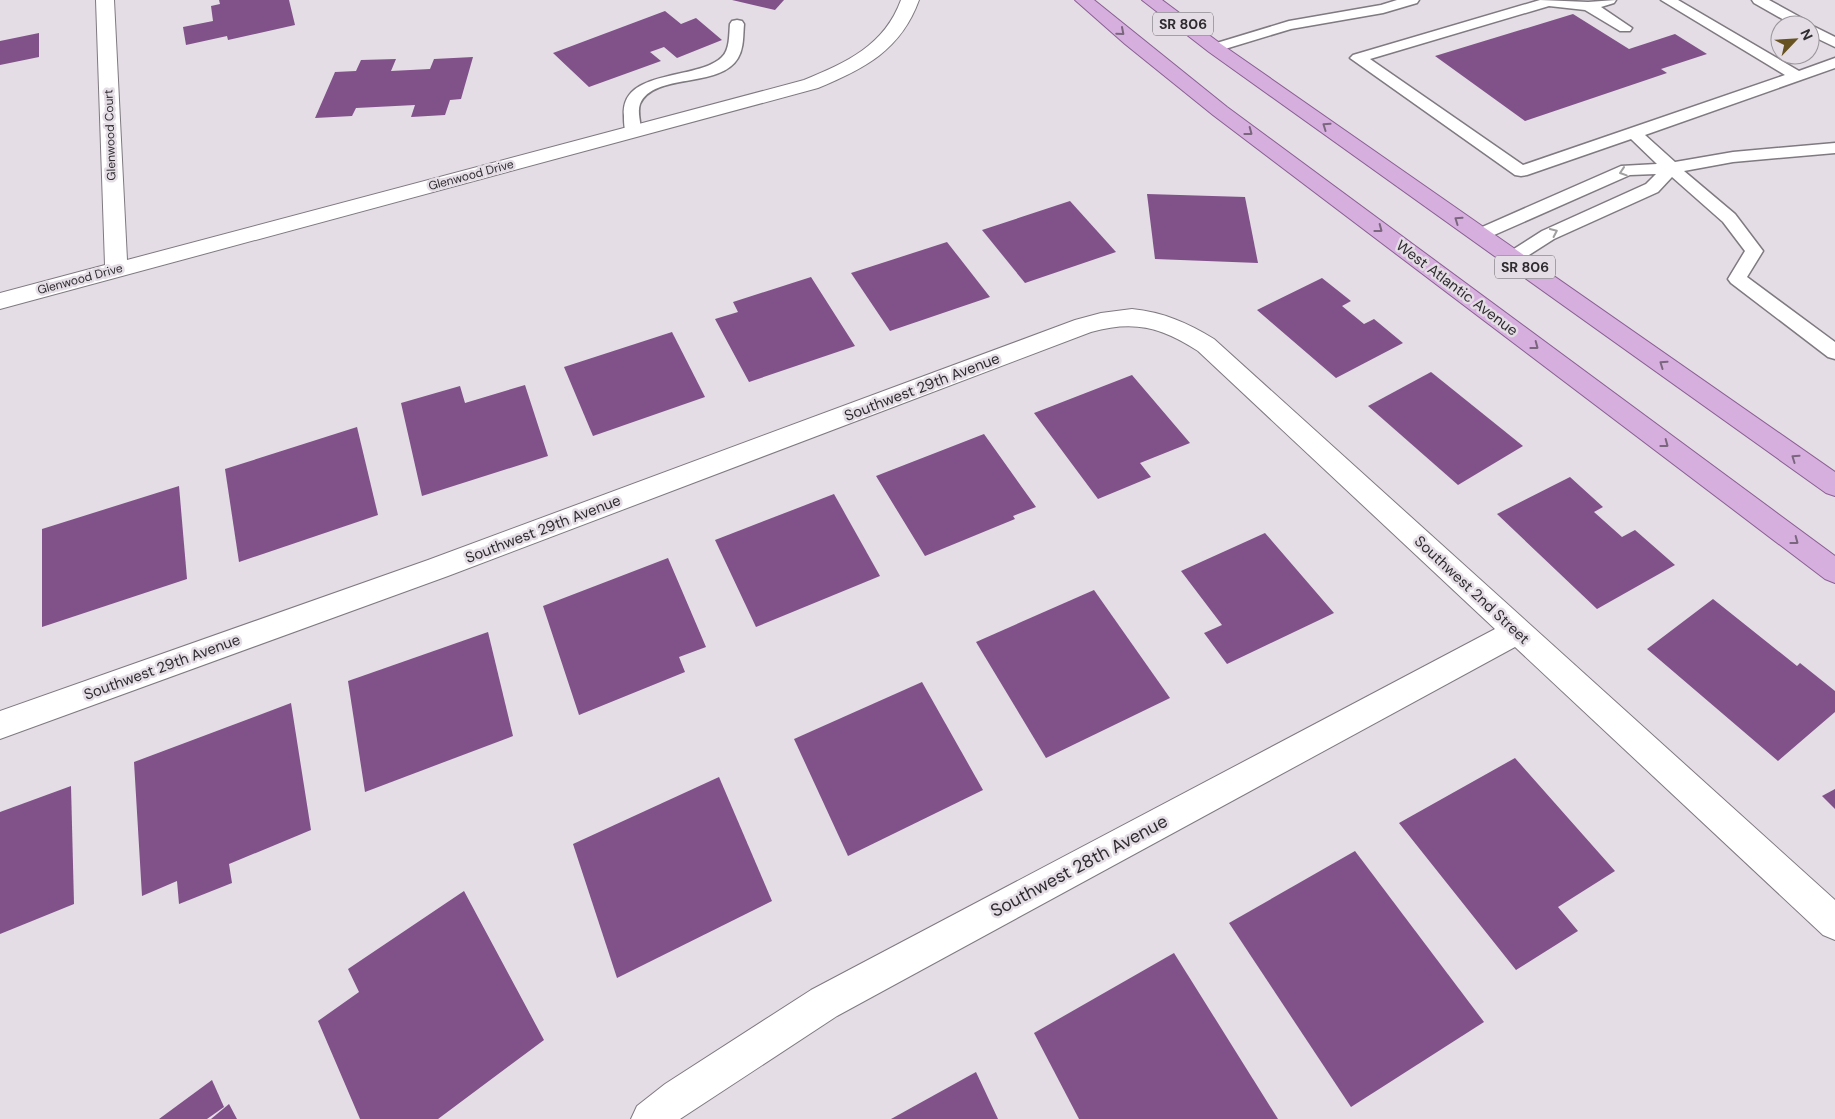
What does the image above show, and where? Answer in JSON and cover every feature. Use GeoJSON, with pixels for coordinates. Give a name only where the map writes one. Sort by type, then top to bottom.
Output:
{"type":"FeatureCollection","features":[{"type":"Feature","properties":{"kind":"main road","name":"West Atlantic Avenue"},"geometry":{"type":"LineString","coordinates":[[1084,0],[1220,111],[1828,556]]}},
{"type":"Feature","properties":{"kind":"main road","name":"SR 806"},"geometry":{"type":"LineString","coordinates":[[1151,0],[1215,48],[1835,486]]}},
{"type":"Feature","properties":{"kind":"street","name":"Glenwood Court"},"geometry":{"type":"LineString","coordinates":[[105,0],[116,270]]}},
{"type":"Feature","properties":{"kind":"street","name":"Glenwood Drive"},"geometry":{"type":"LineString","coordinates":[[0,301],[811,84],[831,76],[880,47],[900,24],[910,0]]}},
{"type":"Feature","properties":{"kind":"street","name":"Southwest 2nd Street"},"geometry":{"type":"LineString","coordinates":[[1083,326],[1106,318],[1133,316],[1160,321],[1185,330],[1206,345],[1835,924]]}},
{"type":"Feature","properties":{"kind":"street","name":"Southwest 29th Avenue"},"geometry":{"type":"LineString","coordinates":[[0,725],[438,568],[1083,326]]}},
{"type":"Feature","properties":{"kind":"street","name":"Southwest 28th Avenue"},"geometry":{"type":"LineString","coordinates":[[650,1119],[678,1098],[824,1003],[1518,632]]}},
{"type":"Feature","properties":{"kind":"lane"},"geometry":{"type":"LineString","coordinates":[[1215,48],[1288,25],[1412,0]]}},
{"type":"Feature","properties":{"kind":"lane"},"geometry":{"type":"LineString","coordinates":[[1609,0],[1589,6],[1548,2],[1358,58],[1521,171],[1835,63]]}},
{"type":"Feature","properties":{"kind":"lane"},"geometry":{"type":"LineString","coordinates":[[1668,0],[1797,76]]}},
{"type":"Feature","properties":{"kind":"lane"},"geometry":{"type":"LineString","coordinates":[[1759,0],[1786,15]]}},
{"type":"Feature","properties":{"kind":"lane"},"geometry":{"type":"LineString","coordinates":[[1589,6],[1625,28]]}},
{"type":"Feature","properties":{"kind":"lane"},"geometry":{"type":"LineString","coordinates":[[633,132],[631,106],[636,97],[647,89],[669,80],[709,71],[723,65],[730,57],[735,44],[737,24]]}},
{"type":"Feature","properties":{"kind":"lane"},"geometry":{"type":"LineString","coordinates":[[1820,34],[1835,42]]}},
{"type":"Feature","properties":{"kind":"lane"},"geometry":{"type":"LineString","coordinates":[[1634,132],[1671,168],[1729,218],[1754,251],[1737,279],[1835,352]]}},
{"type":"Feature","properties":{"kind":"lane"},"geometry":{"type":"LineString","coordinates":[[1479,235],[1626,170],[1671,168],[1733,157],[1835,148]]}},
{"type":"Feature","properties":{"kind":"lane"},"geometry":{"type":"LineString","coordinates":[[1512,258],[1548,235],[1652,188],[1671,168]]}},
{"type":"Feature","properties":{"kind":"building"},"geometry":{"type":"Polygon","coordinates":[[[219,0],[289,0],[295,25],[228,40],[227,36],[186,45],[183,27],[213,21],[211,6],[220,4],[219,0]]]}},
{"type":"Feature","properties":{"kind":"building"},"geometry":{"type":"Polygon","coordinates":[[[732,0],[784,0],[775,10],[732,0]]]}},
{"type":"Feature","properties":{"kind":"building"},"geometry":{"type":"Polygon","coordinates":[[[665,11],[681,24],[696,18],[722,40],[677,58],[664,47],[650,52],[661,61],[589,87],[553,53],[665,11]]]}},
{"type":"Feature","properties":{"kind":"building"},"geometry":{"type":"Polygon","coordinates":[[[1573,14],[1629,49],[1675,34],[1707,54],[1661,69],[1667,73],[1525,121],[1435,56],[1573,14]]]}},
{"type":"Feature","properties":{"kind":"building"},"geometry":{"type":"Polygon","coordinates":[[[39,33],[39,57],[0,65],[0,41],[39,33]]]}},
{"type":"Feature","properties":{"kind":"building"},"geometry":{"type":"Polygon","coordinates":[[[473,57],[461,99],[450,100],[445,115],[411,117],[415,105],[356,108],[352,116],[315,118],[335,72],[356,71],[361,60],[396,59],[391,71],[430,69],[434,59],[473,57]]]}},
{"type":"Feature","properties":{"kind":"building"},"geometry":{"type":"Polygon","coordinates":[[[1147,194],[1245,197],[1258,263],[1155,259],[1147,194]]]}},
{"type":"Feature","properties":{"kind":"building"},"geometry":{"type":"Polygon","coordinates":[[[1070,201],[1116,252],[1025,283],[982,230],[1070,201]]]}},
{"type":"Feature","properties":{"kind":"building"},"geometry":{"type":"Polygon","coordinates":[[[947,242],[990,297],[890,331],[851,273],[947,242]]]}},
{"type":"Feature","properties":{"kind":"building"},"geometry":{"type":"Polygon","coordinates":[[[811,277],[855,346],[749,382],[715,319],[738,312],[733,302],[811,277]]]}},
{"type":"Feature","properties":{"kind":"building"},"geometry":{"type":"Polygon","coordinates":[[[1322,278],[1351,301],[1342,306],[1364,324],[1374,319],[1403,343],[1336,378],[1257,310],[1322,278]]]}},
{"type":"Feature","properties":{"kind":"building"},"geometry":{"type":"Polygon","coordinates":[[[672,332],[705,397],[593,436],[564,367],[672,332]]]}},
{"type":"Feature","properties":{"kind":"building"},"geometry":{"type":"Polygon","coordinates":[[[1431,372],[1523,446],[1458,485],[1368,406],[1431,372]]]}},
{"type":"Feature","properties":{"kind":"building"},"geometry":{"type":"Polygon","coordinates":[[[1132,375],[1190,443],[1140,463],[1151,477],[1098,499],[1034,413],[1132,375]]]}},
{"type":"Feature","properties":{"kind":"building"},"geometry":{"type":"Polygon","coordinates":[[[525,385],[548,456],[422,496],[401,403],[460,386],[465,403],[525,385]]]}},
{"type":"Feature","properties":{"kind":"building"},"geometry":{"type":"Polygon","coordinates":[[[357,427],[378,515],[239,562],[225,469],[357,427]]]}},
{"type":"Feature","properties":{"kind":"building"},"geometry":{"type":"Polygon","coordinates":[[[984,434],[1036,507],[1013,516],[1015,519],[925,556],[876,476],[984,434]]]}},
{"type":"Feature","properties":{"kind":"building"},"geometry":{"type":"Polygon","coordinates":[[[1570,477],[1603,507],[1594,512],[1622,537],[1635,530],[1675,565],[1597,609],[1497,514],[1570,477]]]}},
{"type":"Feature","properties":{"kind":"building"},"geometry":{"type":"Polygon","coordinates":[[[179,486],[187,579],[42,627],[42,529],[179,486]]]}},
{"type":"Feature","properties":{"kind":"building"},"geometry":{"type":"Polygon","coordinates":[[[834,494],[880,576],[756,627],[715,540],[834,494]]]}},
{"type":"Feature","properties":{"kind":"building"},"geometry":{"type":"Polygon","coordinates":[[[1265,533],[1334,613],[1227,664],[1204,633],[1222,625],[1181,571],[1265,533]]]}},
{"type":"Feature","properties":{"kind":"building"},"geometry":{"type":"Polygon","coordinates":[[[668,558],[706,647],[679,657],[685,672],[579,715],[543,606],[668,558]]]}},
{"type":"Feature","properties":{"kind":"building"},"geometry":{"type":"Polygon","coordinates":[[[1094,590],[1170,698],[1046,758],[976,642],[1094,590]]]}},
{"type":"Feature","properties":{"kind":"building"},"geometry":{"type":"Polygon","coordinates":[[[1713,599],[1797,666],[1800,663],[1835,691],[1835,712],[1778,761],[1647,649],[1713,599]]]}},
{"type":"Feature","properties":{"kind":"building"},"geometry":{"type":"Polygon","coordinates":[[[488,632],[513,736],[365,792],[348,681],[488,632]]]}},
{"type":"Feature","properties":{"kind":"building"},"geometry":{"type":"Polygon","coordinates":[[[922,682],[983,790],[848,856],[794,739],[922,682]]]}},
{"type":"Feature","properties":{"kind":"building"},"geometry":{"type":"Polygon","coordinates":[[[291,703],[311,830],[229,864],[232,883],[179,904],[177,881],[142,896],[134,762],[291,703]]]}},
{"type":"Feature","properties":{"kind":"building"},"geometry":{"type":"Polygon","coordinates":[[[1515,758],[1615,871],[1558,907],[1578,931],[1516,970],[1399,823],[1515,758]]]}},
{"type":"Feature","properties":{"kind":"building"},"geometry":{"type":"Polygon","coordinates":[[[719,777],[772,901],[617,978],[573,844],[719,777]]]}},
{"type":"Feature","properties":{"kind":"building"},"geometry":{"type":"Polygon","coordinates":[[[71,786],[74,904],[0,934],[0,812],[71,786]]]}},
{"type":"Feature","properties":{"kind":"building"},"geometry":{"type":"Polygon","coordinates":[[[1835,789],[1835,809],[1822,796],[1835,789]]]}},
{"type":"Feature","properties":{"kind":"building"},"geometry":{"type":"Polygon","coordinates":[[[1355,851],[1484,1022],[1351,1107],[1229,923],[1355,851]]]}},
{"type":"Feature","properties":{"kind":"building"},"geometry":{"type":"Polygon","coordinates":[[[464,891],[544,1040],[438,1119],[360,1119],[318,1021],[359,992],[348,969],[464,891]]]}},
{"type":"Feature","properties":{"kind":"building"},"geometry":{"type":"Polygon","coordinates":[[[1174,953],[1278,1119],[1079,1119],[1034,1033],[1174,953]]]}},
{"type":"Feature","properties":{"kind":"building"},"geometry":{"type":"Polygon","coordinates":[[[976,1072],[998,1119],[891,1119],[976,1072]]]}},
{"type":"Feature","properties":{"kind":"building"},"geometry":{"type":"Polygon","coordinates":[[[212,1080],[224,1107],[207,1119],[159,1119],[212,1080]]]}},
{"type":"Feature","properties":{"kind":"building"},"geometry":{"type":"Polygon","coordinates":[[[229,1104],[237,1119],[211,1119],[229,1104]]]}}]}
